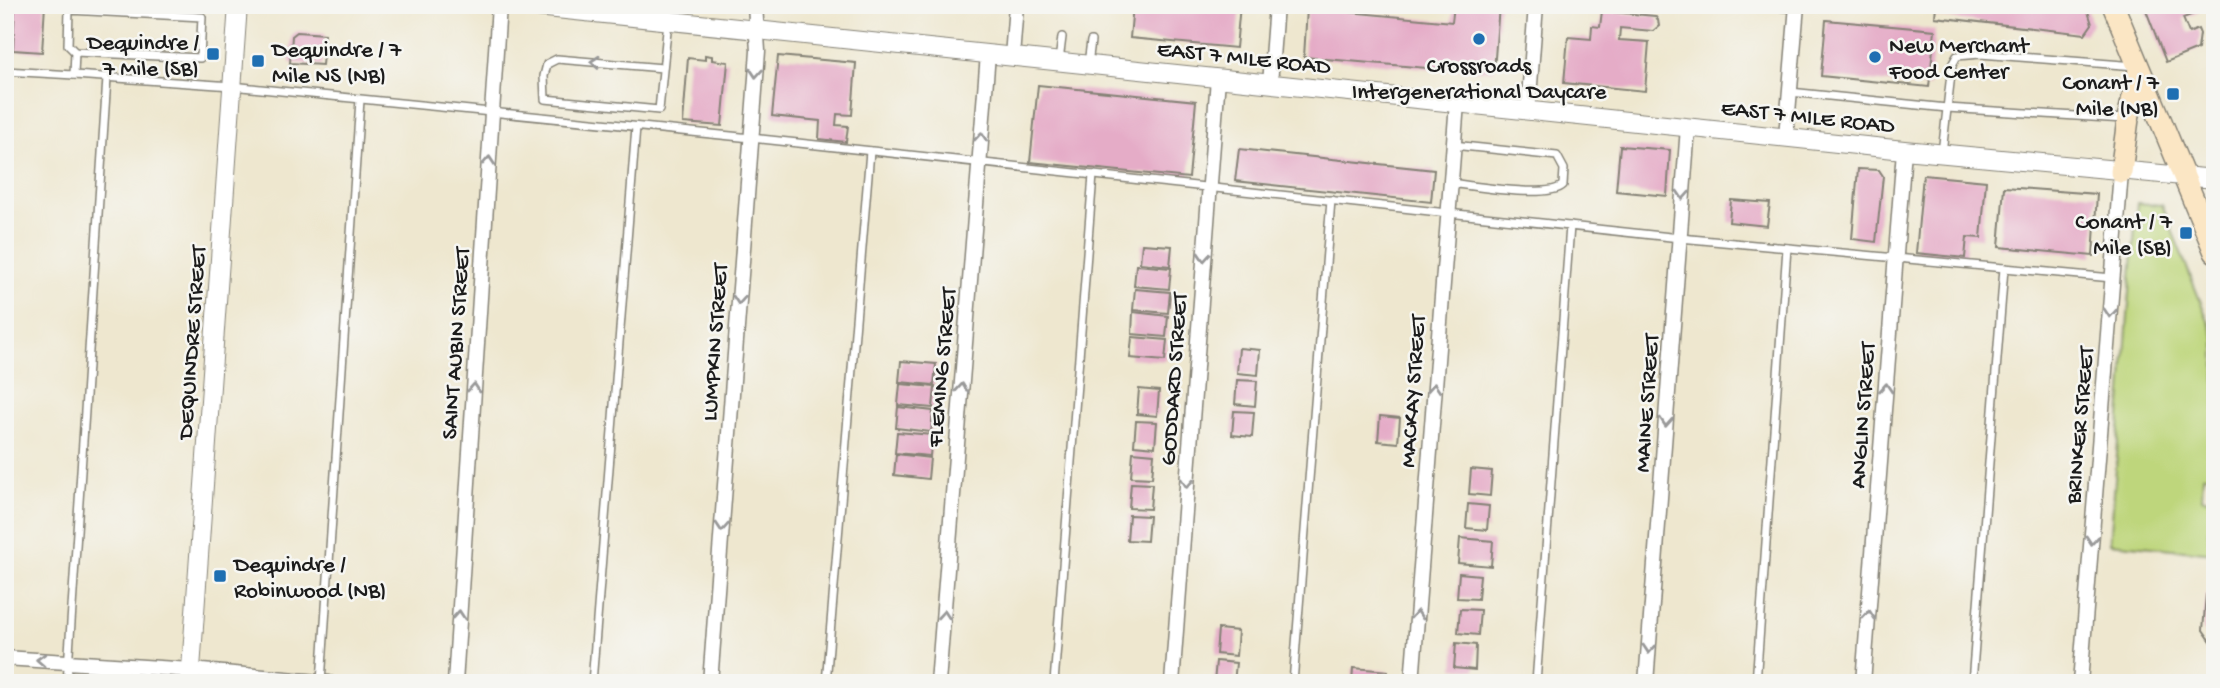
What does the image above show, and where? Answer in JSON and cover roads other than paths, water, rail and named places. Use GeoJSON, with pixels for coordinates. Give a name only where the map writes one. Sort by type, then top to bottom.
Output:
{"type":"FeatureCollection","features":[{"type":"Feature","properties":{"kind":"main road"},"geometry":{"type":"LineString","coordinates":[[2113,5],[2215,252]]}},
{"type":"Feature","properties":{"kind":"main road"},"geometry":{"type":"LineString","coordinates":[[2121,172],[2138,68]]}},
{"type":"Feature","properties":{"kind":"street","name":"DEQUINDRE STREET"},"geometry":{"type":"LineString","coordinates":[[191,676],[238,5]]}},
{"type":"Feature","properties":{"kind":"street","name":"SAINT AUBIN STREET"},"geometry":{"type":"LineString","coordinates":[[455,683],[499,5]]}},
{"type":"Feature","properties":{"kind":"street","name":"EAST 7 MILE ROAD"},"geometry":{"type":"LineString","coordinates":[[518,5],[1904,150],[2215,179]]}},
{"type":"Feature","properties":{"kind":"street","name":"LUMPKIN STREET"},"geometry":{"type":"LineString","coordinates":[[710,683],[758,51],[755,5]]}},
{"type":"Feature","properties":{"kind":"street"},"geometry":{"type":"LineString","coordinates":[[1012,57],[1016,5]]}},
{"type":"Feature","properties":{"kind":"street"},"geometry":{"type":"LineString","coordinates":[[1270,84],[1276,5]]}},
{"type":"Feature","properties":{"kind":"street"},"geometry":{"type":"LineString","coordinates":[[1528,111],[1536,5]]}},
{"type":"Feature","properties":{"kind":"street"},"geometry":{"type":"LineString","coordinates":[[1786,137],[1796,7]]}},
{"type":"Feature","properties":{"kind":"street","name":"FLEMING STREET"},"geometry":{"type":"LineString","coordinates":[[938,683],[988,54]]}},
{"type":"Feature","properties":{"kind":"street","name":"GODDARD STREET"},"geometry":{"type":"LineString","coordinates":[[1172,683],[1218,78]]}},
{"type":"Feature","properties":{"kind":"street","name":"MACKAY STREET"},"geometry":{"type":"LineString","coordinates":[[1412,683],[1457,103]]}},
{"type":"Feature","properties":{"kind":"street","name":"MAINE STREET"},"geometry":{"type":"LineString","coordinates":[[1646,683],[1688,127]]}},
{"type":"Feature","properties":{"kind":"street","name":"ANGLIN STREET"},"geometry":{"type":"LineString","coordinates":[[1863,683],[1904,150]]}},
{"type":"Feature","properties":{"kind":"street","name":"BRINKER STREET"},"geometry":{"type":"LineString","coordinates":[[2080,683],[2121,172]]}},
{"type":"Feature","properties":{"kind":"street"},"geometry":{"type":"LineString","coordinates":[[5,658],[69,661],[191,676],[329,683]]}},
{"type":"Feature","properties":{"kind":"lane"},"geometry":{"type":"LineString","coordinates":[[1762,5],[1796,7]]}},
{"type":"Feature","properties":{"kind":"lane"},"geometry":{"type":"LineString","coordinates":[[69,10],[202,17],[200,58],[75,51],[68,45],[69,10]]}},
{"type":"Feature","properties":{"kind":"lane"},"geometry":{"type":"LineString","coordinates":[[663,68],[557,59],[547,64],[544,76],[545,99],[659,110],[668,21]]}},
{"type":"Feature","properties":{"kind":"lane"},"geometry":{"type":"LineString","coordinates":[[1059,62],[1062,37]]}},
{"type":"Feature","properties":{"kind":"lane"},"geometry":{"type":"LineString","coordinates":[[1088,65],[1091,40]]}},
{"type":"Feature","properties":{"kind":"lane"},"geometry":{"type":"LineString","coordinates":[[74,75],[75,51]]}},
{"type":"Feature","properties":{"kind":"lane"},"geometry":{"type":"LineString","coordinates":[[1942,153],[1952,65],[1957,56],[1980,54],[2138,68]]}},
{"type":"Feature","properties":{"kind":"lane"},"geometry":{"type":"LineString","coordinates":[[5,71],[232,86],[751,138],[1680,238],[2112,278]]}},
{"type":"Feature","properties":{"kind":"lane"},"geometry":{"type":"LineString","coordinates":[[67,683],[107,78]]}},
{"type":"Feature","properties":{"kind":"lane"},"geometry":{"type":"LineString","coordinates":[[1790,92],[1947,108],[2128,119]]}},
{"type":"Feature","properties":{"kind":"lane"},"geometry":{"type":"LineString","coordinates":[[321,682],[360,100]]}},
{"type":"Feature","properties":{"kind":"lane"},"geometry":{"type":"LineString","coordinates":[[592,683],[636,127]]}},
{"type":"Feature","properties":{"kind":"lane"},"geometry":{"type":"LineString","coordinates":[[1450,183],[1542,192],[1558,191],[1563,185],[1564,169],[1557,156],[1453,145]]}},
{"type":"Feature","properties":{"kind":"lane"},"geometry":{"type":"LineString","coordinates":[[826,683],[870,151]]}},
{"type":"Feature","properties":{"kind":"lane"},"geometry":{"type":"LineString","coordinates":[[1054,683],[1093,176]]}},
{"type":"Feature","properties":{"kind":"lane"},"geometry":{"type":"LineString","coordinates":[[1293,683],[1331,201]]}},
{"type":"Feature","properties":{"kind":"lane"},"geometry":{"type":"LineString","coordinates":[[1536,683],[1570,226]]}},
{"type":"Feature","properties":{"kind":"lane"},"geometry":{"type":"LineString","coordinates":[[1756,683],[1787,248]]}},
{"type":"Feature","properties":{"kind":"lane"},"geometry":{"type":"LineString","coordinates":[[1972,683],[2004,268]]}},
{"type":"Feature","properties":{"kind":"place","name":"Crossroads Intergenerational Daycare"},"geometry":{"type":"Point","coordinates":[1479,39]}},
{"type":"Feature","properties":{"kind":"place","name":"Dequindre / 7 Mile (SB)"},"geometry":{"type":"Point","coordinates":[213,54]}},
{"type":"Feature","properties":{"kind":"place","name":"New Merchant Food Center"},"geometry":{"type":"Point","coordinates":[1875,57]}},
{"type":"Feature","properties":{"kind":"place","name":"Dequindre / 7 Mile NS (NB)"},"geometry":{"type":"Point","coordinates":[258,61]}},
{"type":"Feature","properties":{"kind":"place","name":"Conant / 7 Mile (NB)"},"geometry":{"type":"Point","coordinates":[2173,94]}},
{"type":"Feature","properties":{"kind":"place","name":"Conant / 7 Mile (SB)"},"geometry":{"type":"Point","coordinates":[2186,233]}},
{"type":"Feature","properties":{"kind":"place","name":"Dequindre / Robinwood (NB)"},"geometry":{"type":"Point","coordinates":[220,576]}}]}
